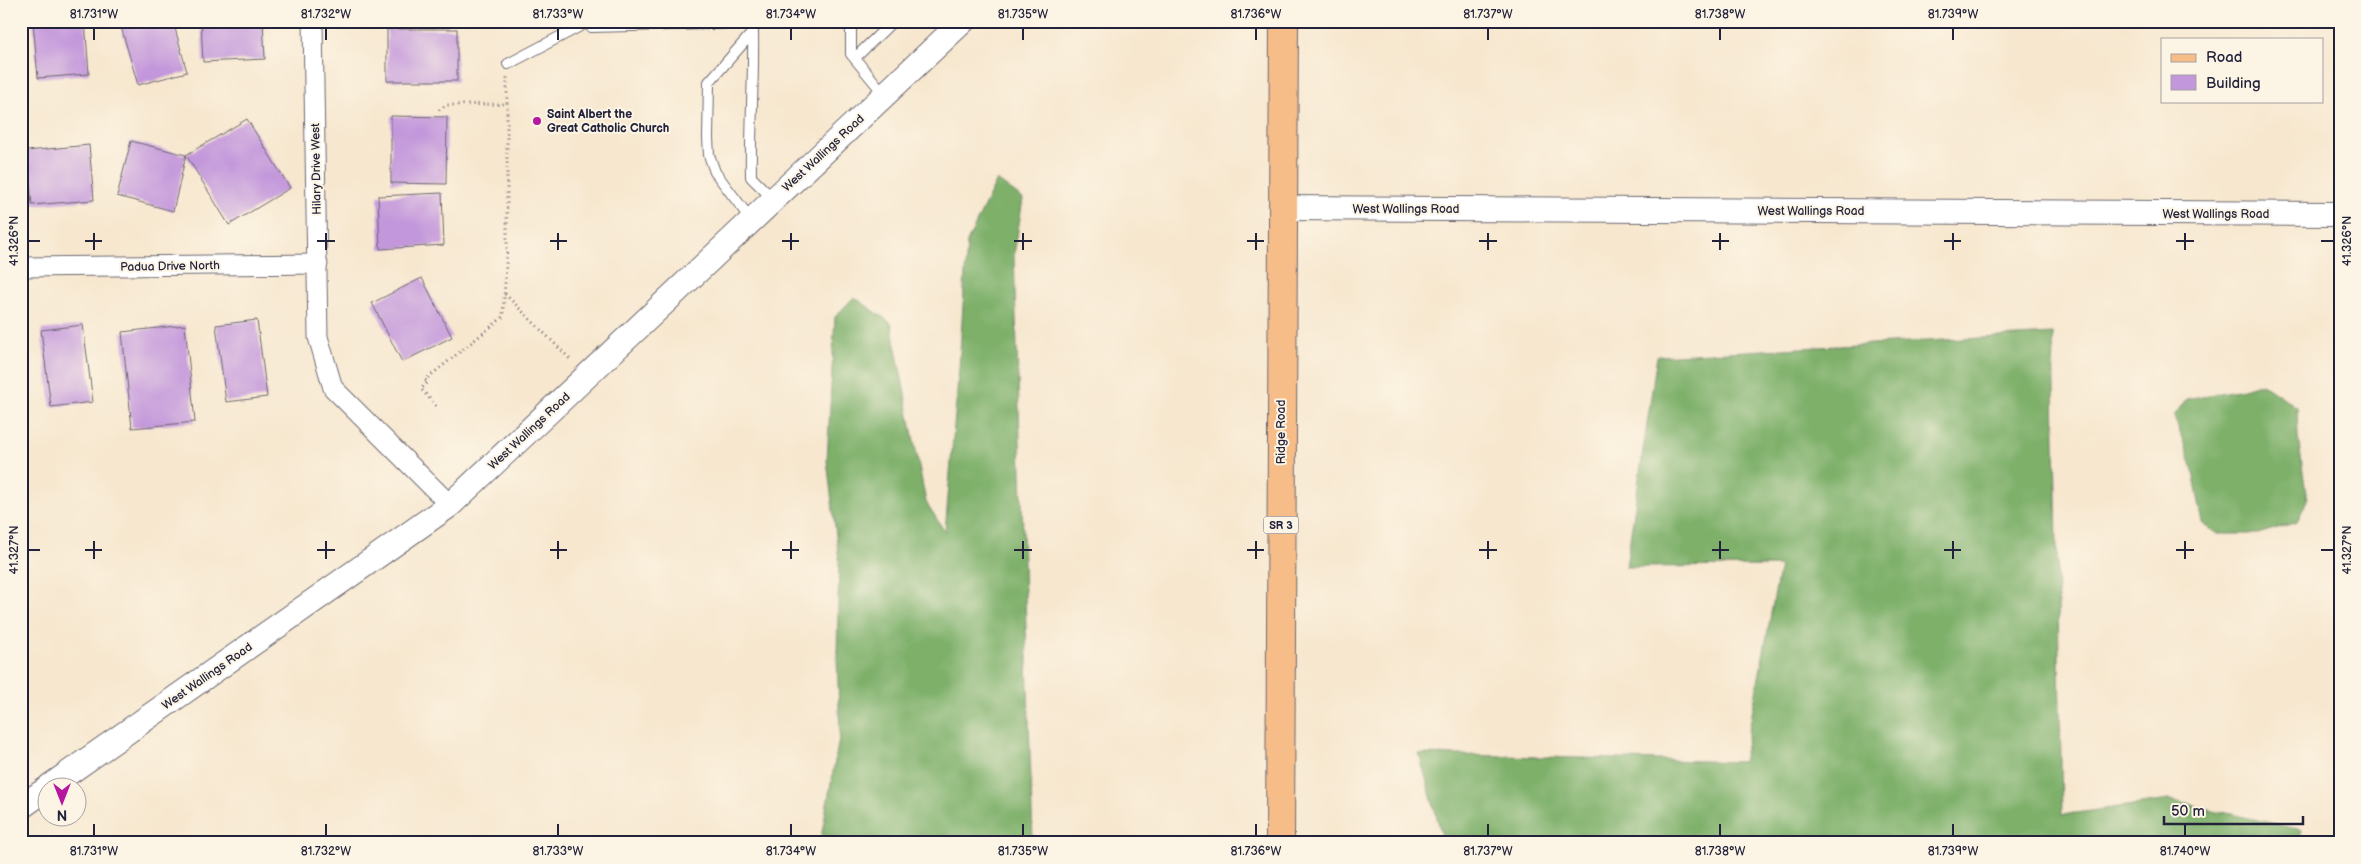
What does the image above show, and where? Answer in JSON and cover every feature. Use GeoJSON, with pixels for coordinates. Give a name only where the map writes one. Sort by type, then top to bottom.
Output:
{"type":"FeatureCollection","features":[{"type":"Feature","properties":{"kind":"main road","name":"Ridge Road"},"geometry":{"type":"LineString","coordinates":[[1280,843],[1284,21]]}},
{"type":"Feature","properties":{"kind":"street","name":"Hilary Drive West"},"geometry":{"type":"LineString","coordinates":[[312,21],[318,337],[333,388],[450,505]]}},
{"type":"Feature","properties":{"kind":"street","name":"West Wallings Road"},"geometry":{"type":"LineString","coordinates":[[65,776],[450,505],[963,21]]}},
{"type":"Feature","properties":{"kind":"street","name":"West Wallings Road"},"geometry":{"type":"LineString","coordinates":[[1282,208],[2340,214]]}},
{"type":"Feature","properties":{"kind":"street","name":"Padua Drive North"},"geometry":{"type":"LineString","coordinates":[[21,268],[318,264]]}},
{"type":"Feature","properties":{"kind":"street","name":"West Wallings Road"},"geometry":{"type":"LineString","coordinates":[[21,807],[38,795]]}},
{"type":"Feature","properties":{"kind":"lane"},"geometry":{"type":"LineString","coordinates":[[851,21],[851,54],[885,95]]}},
{"type":"Feature","properties":{"kind":"lane"},"geometry":{"type":"LineString","coordinates":[[855,58],[893,21]]}},
{"type":"Feature","properties":{"kind":"lane"},"geometry":{"type":"LineString","coordinates":[[508,64],[586,22],[591,27],[753,25]]}},
{"type":"Feature","properties":{"kind":"lane"},"geometry":{"type":"LineString","coordinates":[[753,25],[754,86],[750,140],[752,177],[774,200]]}},
{"type":"Feature","properties":{"kind":"lane"},"geometry":{"type":"LineString","coordinates":[[752,220],[715,172],[709,155],[708,138],[709,82],[753,25]]}},
{"type":"Feature","properties":{"kind":"path"},"geometry":{"type":"LineString","coordinates":[[436,406],[421,390],[428,382],[425,380],[503,317],[506,246],[506,104],[508,64]]}},
{"type":"Feature","properties":{"kind":"path"},"geometry":{"type":"LineString","coordinates":[[439,110],[447,105],[506,104]]}},
{"type":"Feature","properties":{"kind":"path"},"geometry":{"type":"LineString","coordinates":[[504,294],[571,360]]}},
{"type":"Feature","properties":{"kind":"green space"},"geometry":{"type":"Polygon","coordinates":[[[997,180],[1023,199],[1014,255],[1033,843],[820,843],[840,734],[837,657],[839,560],[827,460],[835,317],[854,297],[891,323],[926,502],[945,532],[959,368],[967,242],[997,180]]]}},
{"type":"Feature","properties":{"kind":"green space"},"geometry":{"type":"Polygon","coordinates":[[[2053,334],[2062,815],[2169,800],[2302,830],[2299,843],[1444,843],[1419,754],[1743,762],[1780,566],[1626,567],[1657,356],[2053,334]]]}},
{"type":"Feature","properties":{"kind":"green space"},"geometry":{"type":"Polygon","coordinates":[[[2262,383],[2297,407],[2298,437],[2307,500],[2297,522],[2258,534],[2217,534],[2203,523],[2192,466],[2174,416],[2186,399],[2243,389],[2262,383]]]}},
{"type":"Feature","properties":{"kind":"building"},"geometry":{"type":"Polygon","coordinates":[[[33,21],[85,21],[89,74],[38,78],[33,21]]]}},
{"type":"Feature","properties":{"kind":"building"},"geometry":{"type":"Polygon","coordinates":[[[142,21],[173,21],[187,72],[138,85],[121,27],[142,21]]]}},
{"type":"Feature","properties":{"kind":"building"},"geometry":{"type":"Polygon","coordinates":[[[201,21],[263,21],[265,59],[203,62],[201,21]]]}},
{"type":"Feature","properties":{"kind":"building"},"geometry":{"type":"Polygon","coordinates":[[[387,29],[457,29],[457,81],[387,81],[387,29]]]}},
{"type":"Feature","properties":{"kind":"building"},"geometry":{"type":"Polygon","coordinates":[[[391,116],[447,117],[446,184],[391,183],[391,116]]]}},
{"type":"Feature","properties":{"kind":"building"},"geometry":{"type":"Polygon","coordinates":[[[247,119],[290,188],[229,225],[186,155],[247,119]]]}},
{"type":"Feature","properties":{"kind":"building"},"geometry":{"type":"Polygon","coordinates":[[[131,141],[186,155],[173,211],[117,196],[131,141]]]}},
{"type":"Feature","properties":{"kind":"building"},"geometry":{"type":"Polygon","coordinates":[[[89,145],[94,200],[32,205],[27,151],[89,145]]]}},
{"type":"Feature","properties":{"kind":"building"},"geometry":{"type":"Polygon","coordinates":[[[442,193],[444,245],[380,249],[378,196],[442,193]]]}},
{"type":"Feature","properties":{"kind":"building"},"geometry":{"type":"Polygon","coordinates":[[[422,278],[452,337],[402,362],[372,303],[422,278]]]}},
{"type":"Feature","properties":{"kind":"building"},"geometry":{"type":"Polygon","coordinates":[[[257,320],[267,397],[226,402],[216,325],[257,320]]]}},
{"type":"Feature","properties":{"kind":"building"},"geometry":{"type":"Polygon","coordinates":[[[83,325],[93,402],[51,407],[41,330],[83,325]]]}},
{"type":"Feature","properties":{"kind":"building"},"geometry":{"type":"Polygon","coordinates":[[[185,325],[195,422],[132,428],[122,332],[185,325]]]}},
{"type":"Feature","properties":{"kind":"place","name":"Saint Albert the Great Catholic Church"},"geometry":{"type":"Point","coordinates":[537,121]}}]}
